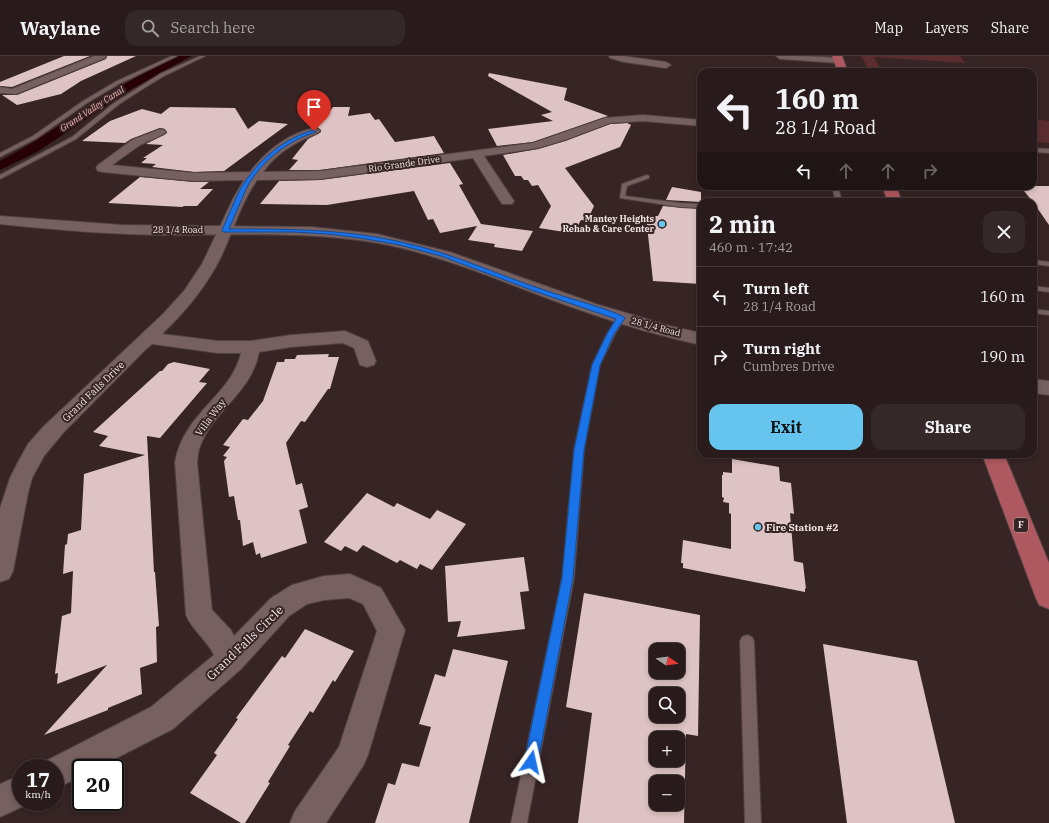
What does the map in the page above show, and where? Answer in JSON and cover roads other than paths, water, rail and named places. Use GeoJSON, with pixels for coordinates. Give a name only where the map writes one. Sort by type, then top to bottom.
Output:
{"type":"FeatureCollection","features":[{"type":"Feature","properties":{"kind":"main road"},"geometry":{"type":"LineString","coordinates":[[838,58],[842,68]]}},
{"type":"Feature","properties":{"kind":"main road","name":"28 1/4 Road"},"geometry":{"type":"LineString","coordinates":[[0,220],[92,228],[319,232],[360,236],[400,243],[444,255],[543,292],[621,318],[697,338]]}},
{"type":"Feature","properties":{"kind":"main road"},"geometry":{"type":"LineString","coordinates":[[1037,386],[1049,388]]}},
{"type":"Feature","properties":{"kind":"main road","name":"F"},"geometry":{"type":"LineString","coordinates":[[995,458],[1049,596]]}},
{"type":"Feature","properties":{"kind":"street"},"geometry":{"type":"LineString","coordinates":[[0,90],[12,92],[102,56]]}},
{"type":"Feature","properties":{"kind":"street"},"geometry":{"type":"LineString","coordinates":[[613,56],[666,65]]}},
{"type":"Feature","properties":{"kind":"street"},"geometry":{"type":"LineString","coordinates":[[780,56],[838,58]]}},
{"type":"Feature","properties":{"kind":"street","name":"Rio Grande Drive"},"geometry":{"type":"LineString","coordinates":[[160,132],[142,138],[131,144],[102,168],[194,177],[320,175],[511,150],[549,142],[609,120],[643,118],[697,124]]}},
{"type":"Feature","properties":{"kind":"street","name":"Grand Falls Drive"},"geometry":{"type":"LineString","coordinates":[[0,571],[16,491],[27,465],[36,450],[55,427],[181,306],[199,283],[244,188],[259,167],[288,142],[314,131]]}},
{"type":"Feature","properties":{"kind":"street"},"geometry":{"type":"LineString","coordinates":[[476,154],[507,201]]}},
{"type":"Feature","properties":{"kind":"street"},"geometry":{"type":"LineString","coordinates":[[147,338],[218,347],[251,347],[291,341],[345,337],[362,345],[367,361]]}},
{"type":"Feature","properties":{"kind":"street","name":"Villa Way"},"geometry":{"type":"LineString","coordinates":[[231,659],[221,639],[199,615],[186,462],[190,444],[207,418],[239,381],[251,347]]}},
{"type":"Feature","properties":{"kind":"street","name":"Grand Falls Circle"},"geometry":{"type":"LineString","coordinates":[[64,768],[162,718],[231,659],[280,607],[301,593],[324,588],[350,586],[372,596],[391,630],[352,755],[307,823]]}},
{"type":"Feature","properties":{"kind":"street"},"geometry":{"type":"LineString","coordinates":[[0,801],[12,795]]}},
{"type":"Feature","properties":{"kind":"lane"},"geometry":{"type":"LineString","coordinates":[[0,155],[35,137],[85,102],[117,83],[174,56]]}},
{"type":"Feature","properties":{"kind":"lane"},"geometry":{"type":"LineString","coordinates":[[0,177],[74,138],[116,104],[138,89],[162,75],[203,56]]}},
{"type":"Feature","properties":{"kind":"lane"},"geometry":{"type":"LineString","coordinates":[[1037,150],[1049,151]]}},
{"type":"Feature","properties":{"kind":"lane"},"geometry":{"type":"LineString","coordinates":[[647,177],[624,185],[622,197],[697,206]]}},
{"type":"Feature","properties":{"kind":"lane"},"geometry":{"type":"LineString","coordinates":[[1037,262],[1049,264]]}},
{"type":"Feature","properties":{"kind":"lane"},"geometry":{"type":"LineString","coordinates":[[1037,288],[1049,290]]}},
{"type":"Feature","properties":{"kind":"lane"},"geometry":{"type":"LineString","coordinates":[[1037,312],[1049,313]]}},
{"type":"Feature","properties":{"kind":"lane"},"geometry":{"type":"LineString","coordinates":[[519,823],[568,578],[579,450],[596,365],[611,334],[621,318]]}},
{"type":"Feature","properties":{"kind":"lane"},"geometry":{"type":"LineString","coordinates":[[747,641],[753,823]]}},
{"type":"Feature","properties":{"kind":"waterway","name":"Grand Valley Canal"},"geometry":{"type":"LineString","coordinates":[[0,166],[32,149],[126,87],[165,65],[186,56]]}},
{"type":"Feature","properties":{"kind":"place","name":"Mantey Heights Rehab & Care Center"},"geometry":{"type":"Point","coordinates":[662,224]}},
{"type":"Feature","properties":{"kind":"place","name":"Fire Station #2"},"geometry":{"type":"Point","coordinates":[758,527]}}]}
